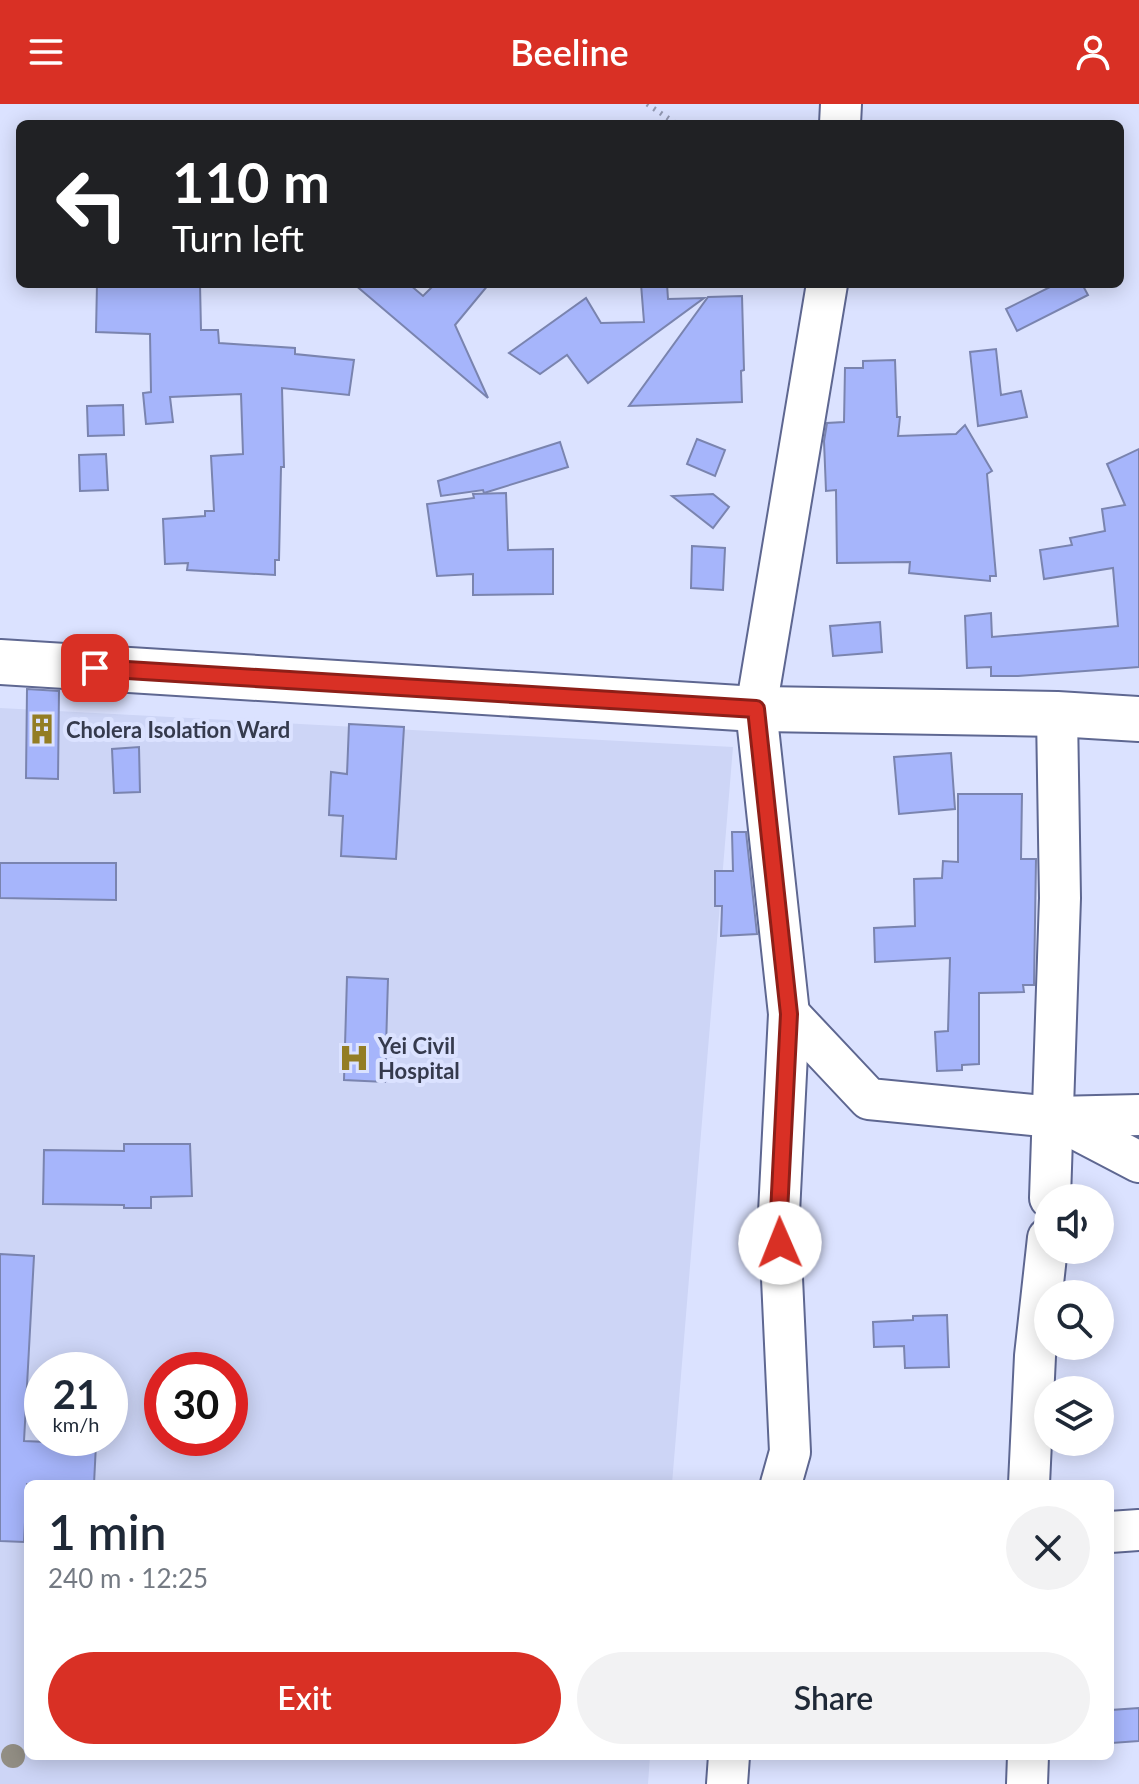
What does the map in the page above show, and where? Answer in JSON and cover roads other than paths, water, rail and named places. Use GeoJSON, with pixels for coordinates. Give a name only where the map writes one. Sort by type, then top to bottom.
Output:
{"type":"FeatureCollection","features":[{"type":"Feature","properties":{"kind":"street"},"geometry":{"type":"LineString","coordinates":[[782,1480],[790,1452],[779,1213],[789,1014],[756,709],[826,288]]}},
{"type":"Feature","properties":{"kind":"street"},"geometry":{"type":"LineString","coordinates":[[0,662],[756,709],[1057,714],[1139,719]]}},
{"type":"Feature","properties":{"kind":"street"},"geometry":{"type":"LineString","coordinates":[[1051,1184],[1060,898],[1057,714]]}},
{"type":"Feature","properties":{"kind":"street"},"geometry":{"type":"LineString","coordinates":[[789,1014],[869,1099],[1053,1117],[1139,1115]]}},
{"type":"Feature","properties":{"kind":"street"},"geometry":{"type":"LineString","coordinates":[[1053,1117],[1139,1162]]}},
{"type":"Feature","properties":{"kind":"street"},"geometry":{"type":"LineString","coordinates":[[1029,1480],[1035,1356],[1045,1264]]}},
{"type":"Feature","properties":{"kind":"street"},"geometry":{"type":"LineString","coordinates":[[1114,1532],[1139,1530]]}},
{"type":"Feature","properties":{"kind":"street"},"geometry":{"type":"LineString","coordinates":[[727,1784],[729,1760]]}},
{"type":"Feature","properties":{"kind":"street"},"geometry":{"type":"LineString","coordinates":[[1027,1784],[1028,1760]]}},
{"type":"Feature","properties":{"kind":"place","name":"Cholera Isolation Ward"},"geometry":{"type":"Point","coordinates":[42,729]}},
{"type":"Feature","properties":{"kind":"place","name":"Yei Civil Hospital"},"geometry":{"type":"Point","coordinates":[354,1058]}}]}
